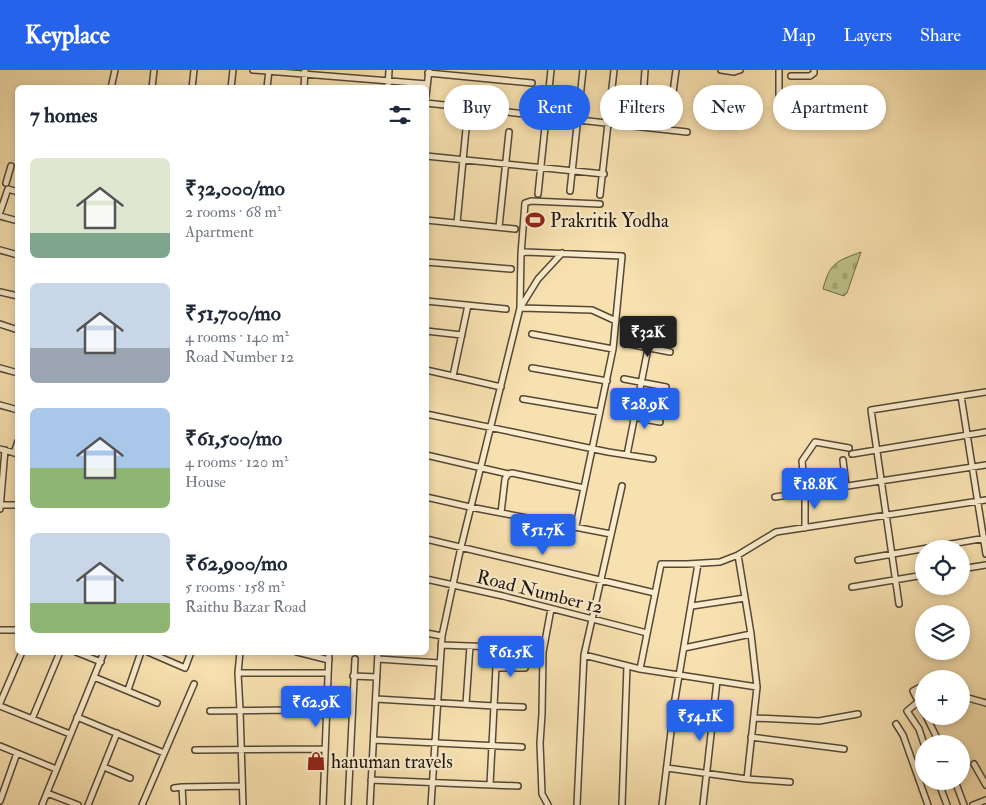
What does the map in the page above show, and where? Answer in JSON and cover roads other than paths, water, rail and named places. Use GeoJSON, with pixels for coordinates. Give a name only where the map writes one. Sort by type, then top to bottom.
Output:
{"type":"FeatureCollection","features":[{"type":"Feature","properties":{"kind":"street"},"geometry":{"type":"LineString","coordinates":[[112,85],[114,70]]}},
{"type":"Feature","properties":{"kind":"street"},"geometry":{"type":"LineString","coordinates":[[152,85],[154,70]]}},
{"type":"Feature","properties":{"kind":"street"},"geometry":{"type":"LineString","coordinates":[[192,85],[194,70]]}},
{"type":"Feature","properties":{"kind":"street"},"geometry":{"type":"LineString","coordinates":[[231,85],[233,70]]}},
{"type":"Feature","properties":{"kind":"street"},"geometry":{"type":"LineString","coordinates":[[253,70],[305,72],[428,84],[428,72],[532,83]]}},
{"type":"Feature","properties":{"kind":"street"},"geometry":{"type":"LineString","coordinates":[[347,77],[348,70]]}},
{"type":"Feature","properties":{"kind":"street"},"geometry":{"type":"LineString","coordinates":[[388,85],[389,70]]}},
{"type":"Feature","properties":{"kind":"street"},"geometry":{"type":"LineString","coordinates":[[549,85],[551,70]]}},
{"type":"Feature","properties":{"kind":"street"},"geometry":{"type":"LineString","coordinates":[[582,85],[583,70]]}},
{"type":"Feature","properties":{"kind":"street"},"geometry":{"type":"LineString","coordinates":[[613,85],[614,70]]}},
{"type":"Feature","properties":{"kind":"street"},"geometry":{"type":"LineString","coordinates":[[644,85],[645,70]]}},
{"type":"Feature","properties":{"kind":"street"},"geometry":{"type":"LineString","coordinates":[[674,85],[676,70]]}},
{"type":"Feature","properties":{"kind":"street"},"geometry":{"type":"LineString","coordinates":[[721,70],[734,72],[740,70]]}},
{"type":"Feature","properties":{"kind":"street"},"geometry":{"type":"LineString","coordinates":[[779,70],[779,85]]}},
{"type":"Feature","properties":{"kind":"street"},"geometry":{"type":"LineString","coordinates":[[791,76],[810,76],[814,73],[814,70]]}},
{"type":"Feature","properties":{"kind":"street"},"geometry":{"type":"LineString","coordinates":[[267,85],[269,71]]}},
{"type":"Feature","properties":{"kind":"street"},"geometry":{"type":"LineString","coordinates":[[304,85],[305,72]]}},
{"type":"Feature","properties":{"kind":"street"},"geometry":{"type":"LineString","coordinates":[[429,103],[519,113]]}},
{"type":"Feature","properties":{"kind":"street"},"geometry":{"type":"LineString","coordinates":[[457,223],[466,130]]}},
{"type":"Feature","properties":{"kind":"street"},"geometry":{"type":"LineString","coordinates":[[538,194],[544,130]]}},
{"type":"Feature","properties":{"kind":"street"},"geometry":{"type":"LineString","coordinates":[[570,191],[577,130]]}},
{"type":"Feature","properties":{"kind":"street"},"geometry":{"type":"LineString","coordinates":[[600,195],[608,130]]}},
{"type":"Feature","properties":{"kind":"street"},"geometry":{"type":"LineString","coordinates":[[668,130],[687,132]]}},
{"type":"Feature","properties":{"kind":"street"},"geometry":{"type":"LineString","coordinates":[[499,227],[509,132]]}},
{"type":"Feature","properties":{"kind":"street"},"geometry":{"type":"LineString","coordinates":[[429,156],[604,174]]}},
{"type":"Feature","properties":{"kind":"street"},"geometry":{"type":"LineString","coordinates":[[11,166],[3,182],[8,190],[15,191]]}},
{"type":"Feature","properties":{"kind":"street"},"geometry":{"type":"LineString","coordinates":[[8,190],[0,214],[15,220]]}},
{"type":"Feature","properties":{"kind":"street"},"geometry":{"type":"LineString","coordinates":[[431,805],[436,744],[440,645],[470,507],[520,308],[521,254],[525,203],[532,201],[600,204]]}},
{"type":"Feature","properties":{"kind":"street"},"geometry":{"type":"LineString","coordinates":[[429,220],[515,229]]}},
{"type":"Feature","properties":{"kind":"street"},"geometry":{"type":"LineString","coordinates":[[0,250],[15,253]]}},
{"type":"Feature","properties":{"kind":"street"},"geometry":{"type":"LineString","coordinates":[[521,254],[525,252],[622,256],[613,349],[576,526]]}},
{"type":"Feature","properties":{"kind":"street"},"geometry":{"type":"LineString","coordinates":[[520,308],[538,279],[562,253]]}},
{"type":"Feature","properties":{"kind":"street"},"geometry":{"type":"LineString","coordinates":[[429,262],[511,269]]}},
{"type":"Feature","properties":{"kind":"street"},"geometry":{"type":"LineString","coordinates":[[0,292],[15,295]]}},
{"type":"Feature","properties":{"kind":"street"},"geometry":{"type":"LineString","coordinates":[[429,301],[506,309]]}},
{"type":"Feature","properties":{"kind":"street"},"geometry":{"type":"LineString","coordinates":[[453,376],[468,305]]}},
{"type":"Feature","properties":{"kind":"street"},"geometry":{"type":"LineString","coordinates":[[520,308],[592,310],[616,321]]}},
{"type":"Feature","properties":{"kind":"street"},"geometry":{"type":"LineString","coordinates":[[0,324],[15,329]]}},
{"type":"Feature","properties":{"kind":"street"},"geometry":{"type":"LineString","coordinates":[[429,331],[462,335]]}},
{"type":"Feature","properties":{"kind":"street"},"geometry":{"type":"LineString","coordinates":[[532,334],[613,349]]}},
{"type":"Feature","properties":{"kind":"street"},"geometry":{"type":"LineString","coordinates":[[627,455],[650,338]]}},
{"type":"Feature","properties":{"kind":"street"},"geometry":{"type":"LineString","coordinates":[[629,344],[670,352]]}},
{"type":"Feature","properties":{"kind":"street"},"geometry":{"type":"LineString","coordinates":[[0,368],[15,372]]}},
{"type":"Feature","properties":{"kind":"street"},"geometry":{"type":"LineString","coordinates":[[532,368],[607,381]]}},
{"type":"Feature","properties":{"kind":"street"},"geometry":{"type":"LineString","coordinates":[[429,371],[501,387]]}},
{"type":"Feature","properties":{"kind":"street"},"geometry":{"type":"LineString","coordinates":[[624,379],[666,388]]}},
{"type":"Feature","properties":{"kind":"street"},"geometry":{"type":"LineString","coordinates":[[899,604],[870,410],[986,392]]}},
{"type":"Feature","properties":{"kind":"street"},"geometry":{"type":"LineString","coordinates":[[961,396],[985,538],[986,554]]}},
{"type":"Feature","properties":{"kind":"street"},"geometry":{"type":"LineString","coordinates":[[523,399],[600,412]]}},
{"type":"Feature","properties":{"kind":"street"},"geometry":{"type":"LineString","coordinates":[[0,405],[15,409]]}},
{"type":"Feature","properties":{"kind":"street"},"geometry":{"type":"LineString","coordinates":[[617,414],[660,422]]}},
{"type":"Feature","properties":{"kind":"street"},"geometry":{"type":"LineString","coordinates":[[429,415],[593,449],[653,459]]}},
{"type":"Feature","properties":{"kind":"street"},"geometry":{"type":"LineString","coordinates":[[852,454],[986,432]]}},
{"type":"Feature","properties":{"kind":"street"},"geometry":{"type":"LineString","coordinates":[[804,528],[802,462],[815,442],[849,448]]}},
{"type":"Feature","properties":{"kind":"street"},"geometry":{"type":"LineString","coordinates":[[3,450],[0,506],[15,506]]}},
{"type":"Feature","properties":{"kind":"street"},"geometry":{"type":"LineString","coordinates":[[429,456],[508,474],[512,473],[584,488]]}},
{"type":"Feature","properties":{"kind":"street"},"geometry":{"type":"LineString","coordinates":[[843,460],[846,487]]}},
{"type":"Feature","properties":{"kind":"street"},"geometry":{"type":"LineString","coordinates":[[775,497],[986,465]]}},
{"type":"Feature","properties":{"kind":"street"},"geometry":{"type":"LineString","coordinates":[[501,513],[505,478],[508,474]]}},
{"type":"Feature","properties":{"kind":"street"},"geometry":{"type":"LineString","coordinates":[[578,805],[584,655],[622,486]]}},
{"type":"Feature","properties":{"kind":"street"},"geometry":{"type":"LineString","coordinates":[[429,498],[611,534]]}},
{"type":"Feature","properties":{"kind":"street"},"geometry":{"type":"LineString","coordinates":[[640,669],[661,564],[720,562],[738,555],[776,532],[986,500]]}},
{"type":"Feature","properties":{"kind":"street"},"geometry":{"type":"LineString","coordinates":[[858,560],[985,538]]}},
{"type":"Feature","properties":{"kind":"street"},"geometry":{"type":"LineString","coordinates":[[429,540],[655,593]]}},
{"type":"Feature","properties":{"kind":"street"},"geometry":{"type":"LineString","coordinates":[[738,555],[746,598],[757,687],[747,779]]}},
{"type":"Feature","properties":{"kind":"street"},"geometry":{"type":"LineString","coordinates":[[662,805],[679,675],[698,564]]}},
{"type":"Feature","properties":{"kind":"street"},"geometry":{"type":"LineString","coordinates":[[970,568],[986,565]]}},
{"type":"Feature","properties":{"kind":"street"},"geometry":{"type":"LineString","coordinates":[[852,587],[915,577]]}},
{"type":"Feature","properties":{"kind":"street","name":"Road Number 12"},"geometry":{"type":"LineString","coordinates":[[429,580],[647,633]]}},
{"type":"Feature","properties":{"kind":"street"},"geometry":{"type":"LineString","coordinates":[[692,606],[746,598]]}},
{"type":"Feature","properties":{"kind":"street"},"geometry":{"type":"LineString","coordinates":[[548,805],[542,794],[540,777],[543,652],[551,609]]}},
{"type":"Feature","properties":{"kind":"street"},"geometry":{"type":"LineString","coordinates":[[0,630],[15,630]]}},
{"type":"Feature","properties":{"kind":"street"},"geometry":{"type":"LineString","coordinates":[[429,634],[442,636]]}},
{"type":"Feature","properties":{"kind":"street"},"geometry":{"type":"LineString","coordinates":[[684,648],[751,634]]}},
{"type":"Feature","properties":{"kind":"street"},"geometry":{"type":"LineString","coordinates":[[440,645],[497,647],[543,652]]}},
{"type":"Feature","properties":{"kind":"street"},"geometry":{"type":"LineString","coordinates":[[466,704],[470,646]]}},
{"type":"Feature","properties":{"kind":"street"},"geometry":{"type":"LineString","coordinates":[[490,785],[497,647]]}},
{"type":"Feature","properties":{"kind":"street"},"geometry":{"type":"LineString","coordinates":[[21,655],[0,705],[70,734]]}},
{"type":"Feature","properties":{"kind":"street"},"geometry":{"type":"LineString","coordinates":[[32,719],[59,655]]}},
{"type":"Feature","properties":{"kind":"street"},"geometry":{"type":"LineString","coordinates":[[84,655],[101,662]]}},
{"type":"Feature","properties":{"kind":"street"},"geometry":{"type":"LineString","coordinates":[[42,805],[103,655]]}},
{"type":"Feature","properties":{"kind":"street"},"geometry":{"type":"LineString","coordinates":[[128,690],[140,655]]}},
{"type":"Feature","properties":{"kind":"street"},"geometry":{"type":"LineString","coordinates":[[155,655],[185,668],[190,655]]}},
{"type":"Feature","properties":{"kind":"street"},"geometry":{"type":"LineString","coordinates":[[240,655],[238,673],[243,805]]}},
{"type":"Feature","properties":{"kind":"street"},"geometry":{"type":"LineString","coordinates":[[309,655],[328,660]]}},
{"type":"Feature","properties":{"kind":"street"},"geometry":{"type":"LineString","coordinates":[[324,805],[329,655]]}},
{"type":"Feature","properties":{"kind":"street"},"geometry":{"type":"LineString","coordinates":[[584,655],[640,669],[757,687]]}},
{"type":"Feature","properties":{"kind":"street"},"geometry":{"type":"LineString","coordinates":[[370,805],[378,656],[439,663]]}},
{"type":"Feature","properties":{"kind":"street"},"geometry":{"type":"LineString","coordinates":[[348,805],[354,658]]}},
{"type":"Feature","properties":{"kind":"street"},"geometry":{"type":"LineString","coordinates":[[622,805],[627,666]]}},
{"type":"Feature","properties":{"kind":"street"},"geometry":{"type":"LineString","coordinates":[[496,668],[525,668]]}},
{"type":"Feature","properties":{"kind":"street"},"geometry":{"type":"LineString","coordinates":[[238,673],[328,673]]}},
{"type":"Feature","properties":{"kind":"street"},"geometry":{"type":"LineString","coordinates":[[353,676],[377,678]]}},
{"type":"Feature","properties":{"kind":"street"},"geometry":{"type":"LineString","coordinates":[[94,677],[157,703]]}},
{"type":"Feature","properties":{"kind":"street"},"geometry":{"type":"LineString","coordinates":[[703,805],[717,681]]}},
{"type":"Feature","properties":{"kind":"street"},"geometry":{"type":"LineString","coordinates":[[142,805],[194,684]]}},
{"type":"Feature","properties":{"kind":"street"},"geometry":{"type":"LineString","coordinates":[[376,699],[523,707]]}},
{"type":"Feature","properties":{"kind":"street"},"geometry":{"type":"LineString","coordinates":[[970,699],[986,704]]}},
{"type":"Feature","properties":{"kind":"street"},"geometry":{"type":"LineString","coordinates":[[915,704],[906,711],[915,723]]}},
{"type":"Feature","properties":{"kind":"street"},"geometry":{"type":"LineString","coordinates":[[210,711],[291,710],[326,715]]}},
{"type":"Feature","properties":{"kind":"street"},"geometry":{"type":"LineString","coordinates":[[754,718],[819,721],[858,714]]}},
{"type":"Feature","properties":{"kind":"street"},"geometry":{"type":"LineString","coordinates":[[77,717],[164,752]]}},
{"type":"Feature","properties":{"kind":"street"},"geometry":{"type":"LineString","coordinates":[[896,724],[902,734],[928,805]]}},
{"type":"Feature","properties":{"kind":"street"},"geometry":{"type":"LineString","coordinates":[[88,805],[117,733]]}},
{"type":"Feature","properties":{"kind":"street"},"geometry":{"type":"LineString","coordinates":[[751,738],[844,749]]}},
{"type":"Feature","properties":{"kind":"street"},"geometry":{"type":"LineString","coordinates":[[374,740],[522,748]]}},
{"type":"Feature","properties":{"kind":"street"},"geometry":{"type":"LineString","coordinates":[[0,746],[56,769]]}},
{"type":"Feature","properties":{"kind":"street"},"geometry":{"type":"LineString","coordinates":[[195,750],[325,749]]}},
{"type":"Feature","properties":{"kind":"street"},"geometry":{"type":"LineString","coordinates":[[0,801],[17,753]]}},
{"type":"Feature","properties":{"kind":"street"},"geometry":{"type":"LineString","coordinates":[[974,764],[986,785]]}},
{"type":"Feature","properties":{"kind":"street"},"geometry":{"type":"LineString","coordinates":[[104,767],[130,778]]}},
{"type":"Feature","properties":{"kind":"street"},"geometry":{"type":"LineString","coordinates":[[667,768],[747,779],[790,782]]}},
{"type":"Feature","properties":{"kind":"street"},"geometry":{"type":"LineString","coordinates":[[371,780],[518,786]]}},
{"type":"Feature","properties":{"kind":"street"},"geometry":{"type":"LineString","coordinates":[[174,788],[242,786]]}},
{"type":"Feature","properties":{"kind":"street"},"geometry":{"type":"LineString","coordinates":[[182,788],[183,805]]}},
{"type":"Feature","properties":{"kind":"street"},"geometry":{"type":"LineString","coordinates":[[941,790],[947,805]]}},
{"type":"Feature","properties":{"kind":"street"},"geometry":{"type":"LineString","coordinates":[[958,790],[964,805]]}},
{"type":"Feature","properties":{"kind":"street"},"geometry":{"type":"LineString","coordinates":[[47,793],[78,805]]}},
{"type":"Feature","properties":{"kind":"street"},"geometry":{"type":"LineString","coordinates":[[973,805],[986,800]]}},
{"type":"Feature","properties":{"kind":"place","name":"Prakritik Yodha"},"geometry":{"type":"Point","coordinates":[535,220]}},
{"type":"Feature","properties":{"kind":"place","name":"hanuman travels"},"geometry":{"type":"Point","coordinates":[316,761]}}]}
